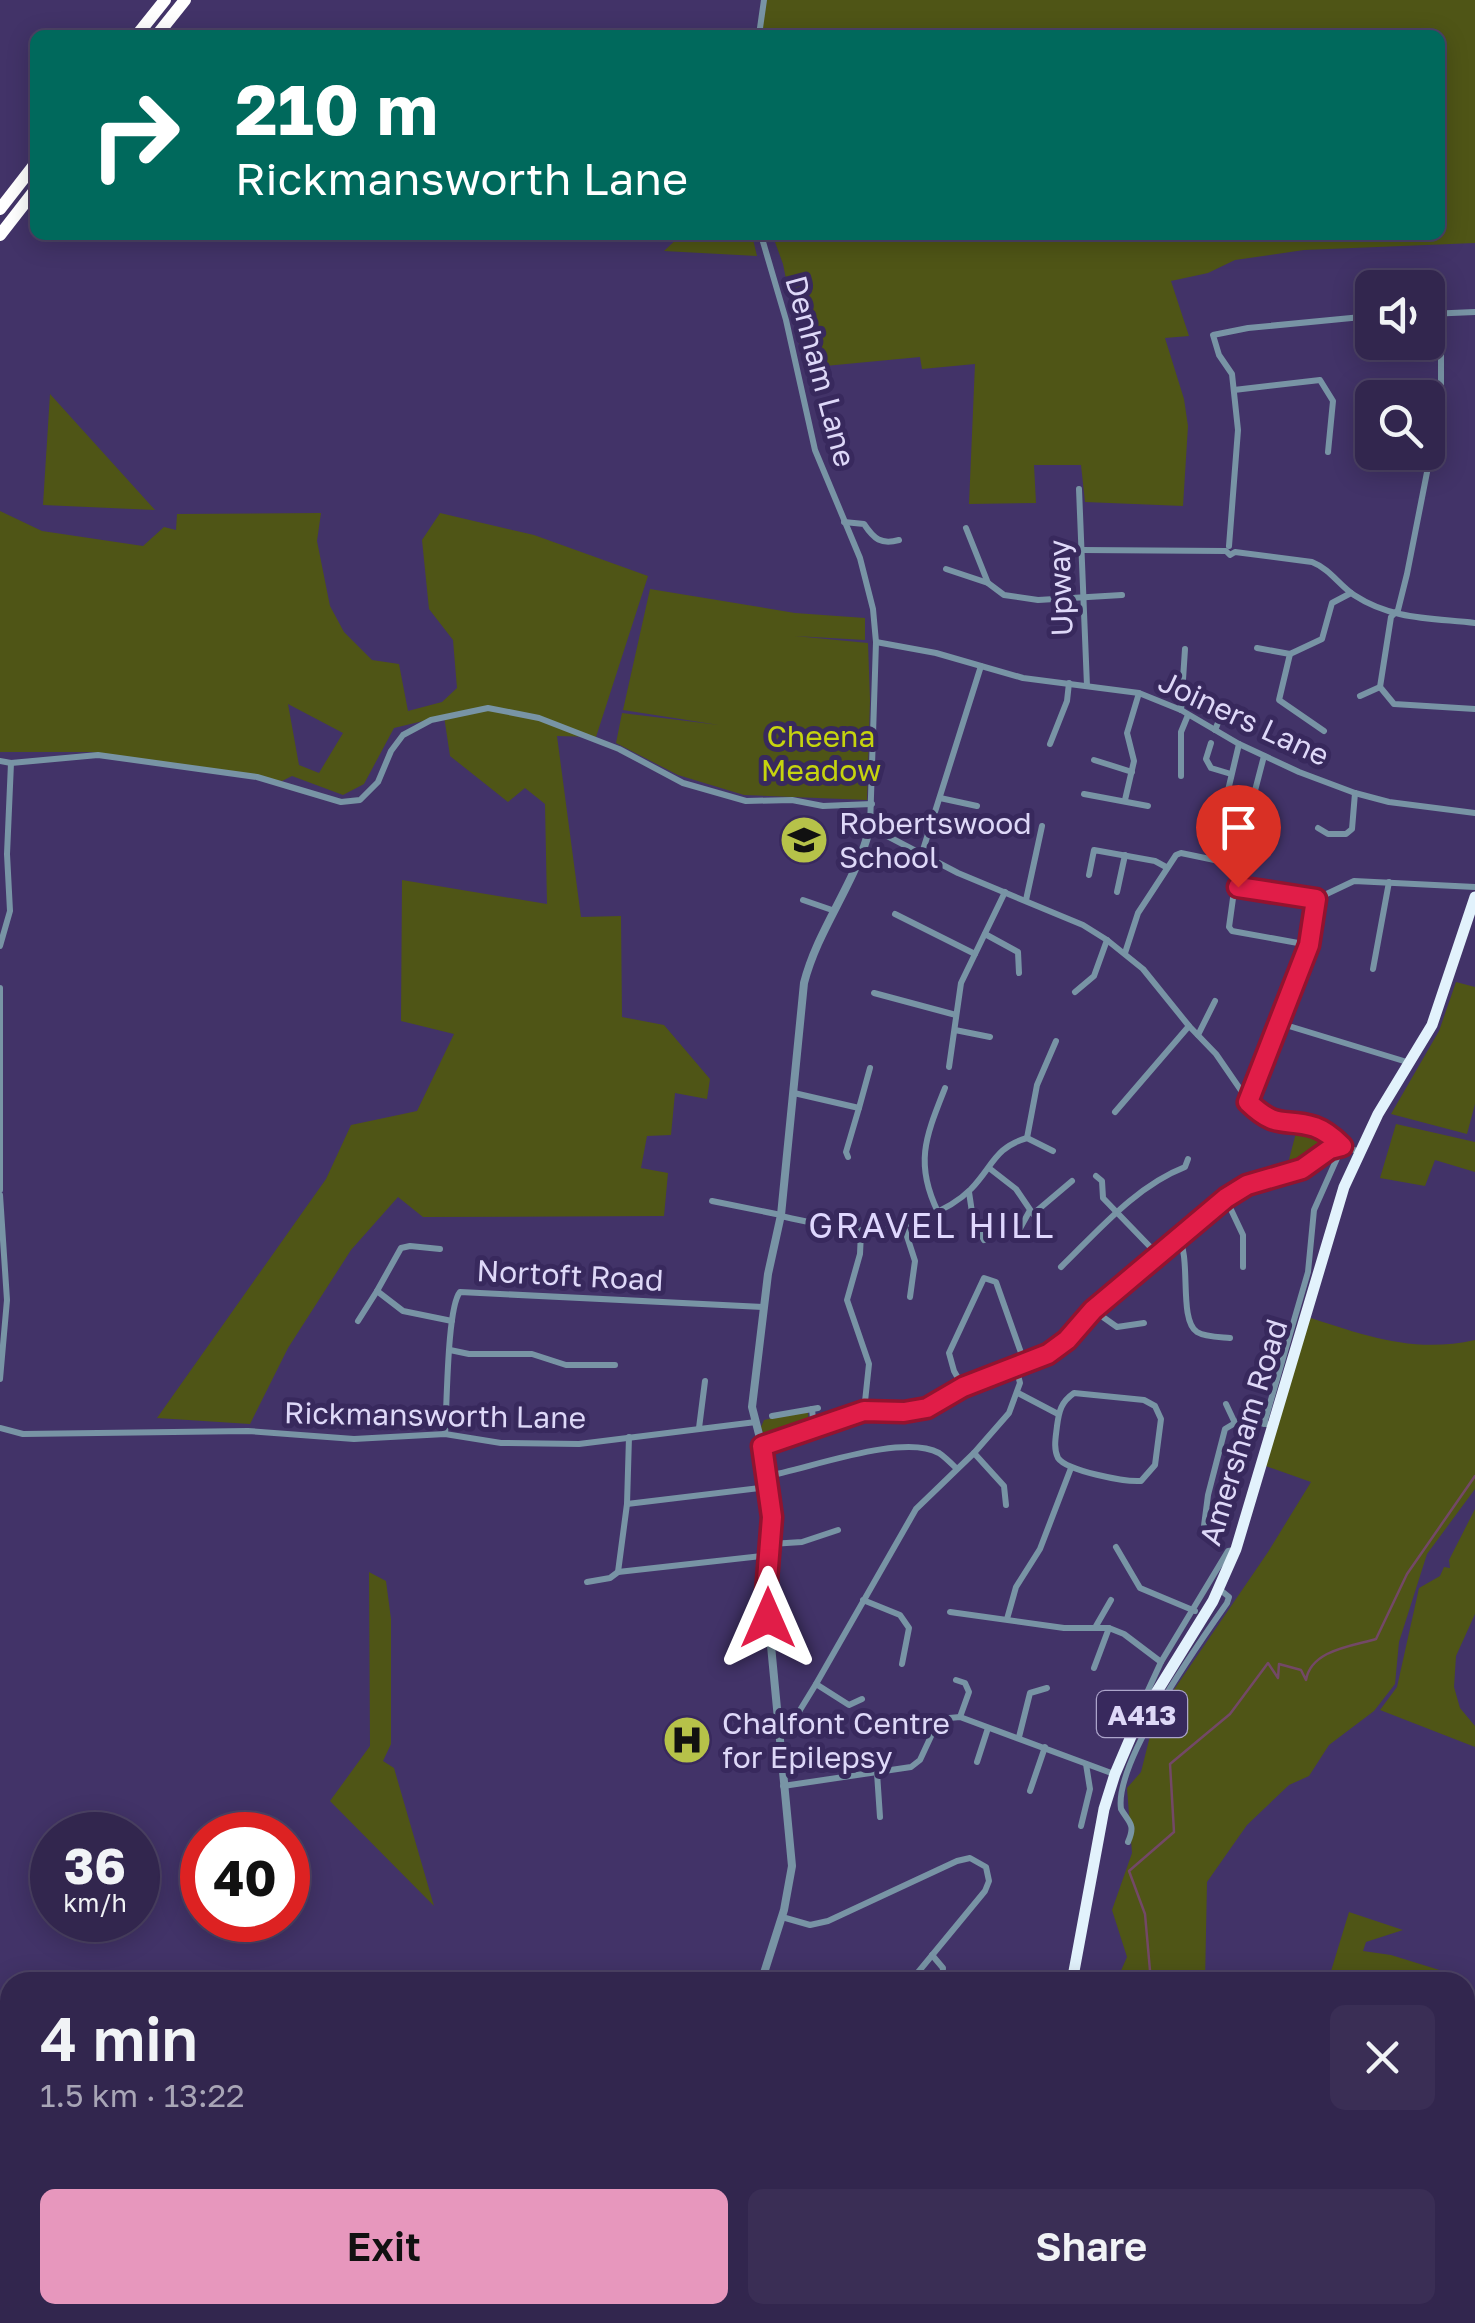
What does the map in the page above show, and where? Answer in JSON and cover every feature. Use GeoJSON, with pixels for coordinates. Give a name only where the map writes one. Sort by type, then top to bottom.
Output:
{"type":"FeatureCollection","features":[{"type":"Feature","properties":{"kind":"highway"},"geometry":{"type":"LineString","coordinates":[[141,30],[165,0]]}},
{"type":"Feature","properties":{"kind":"highway"},"geometry":{"type":"LineString","coordinates":[[161,30],[185,0]]}},
{"type":"Feature","properties":{"kind":"highway"},"geometry":{"type":"LineString","coordinates":[[0,209],[30,170]]}},
{"type":"Feature","properties":{"kind":"highway"},"geometry":{"type":"LineString","coordinates":[[0,235],[30,196]]}},
{"type":"Feature","properties":{"kind":"highway","name":"Amersham Road"},"geometry":{"type":"LineString","coordinates":[[1074,1972],[1104,1808],[1115,1774],[1150,1700],[1218,1588],[1236,1549],[1268,1425],[1339,1204],[1359,1152],[1432,1024],[1475,897]]}},
{"type":"Feature","properties":{"kind":"street"},"geometry":{"type":"LineString","coordinates":[[759,30],[764,0]]}},
{"type":"Feature","properties":{"kind":"street","name":"Denham Lane"},"geometry":{"type":"LineString","coordinates":[[756,1422],[752,1408],[763,1307],[781,1216],[804,984],[813,951],[856,868],[870,828],[876,642],[860,558],[815,450],[786,320],[762,240]]}},
{"type":"Feature","properties":{"kind":"street"},"geometry":{"type":"LineString","coordinates":[[1445,314],[1475,312]]}},
{"type":"Feature","properties":{"kind":"street"},"geometry":{"type":"LineString","coordinates":[[1230,550],[1238,430],[1232,374],[1219,355],[1213,336],[1355,318]]}},
{"type":"Feature","properties":{"kind":"street"},"geometry":{"type":"LineString","coordinates":[[1441,360],[1441,401],[1407,574],[1398,610],[1390,617],[1380,687],[1394,704],[1475,709]]}},
{"type":"Feature","properties":{"kind":"street"},"geometry":{"type":"LineString","coordinates":[[1234,390],[1320,380],[1334,401],[1328,452]]}},
{"type":"Feature","properties":{"kind":"street","name":"Upway"},"geometry":{"type":"LineString","coordinates":[[1078,489],[1088,686]]}},
{"type":"Feature","properties":{"kind":"street"},"geometry":{"type":"LineString","coordinates":[[844,522],[864,524],[872,536],[884,542],[899,540]]}},
{"type":"Feature","properties":{"kind":"street"},"geometry":{"type":"LineString","coordinates":[[966,528],[988,583]]}},
{"type":"Feature","properties":{"kind":"street"},"geometry":{"type":"LineString","coordinates":[[1082,550],[1230,550],[1312,562],[1324,566],[1351,594],[1394,614],[1475,622]]}},
{"type":"Feature","properties":{"kind":"street"},"geometry":{"type":"LineString","coordinates":[[946,570],[988,583],[1004,595],[1038,600],[1122,595]]}},
{"type":"Feature","properties":{"kind":"street"},"geometry":{"type":"LineString","coordinates":[[1257,648],[1290,654],[1322,640],[1332,604],[1351,594]]}},
{"type":"Feature","properties":{"kind":"street","name":"Joiners Lane"},"geometry":{"type":"LineString","coordinates":[[876,642],[1023,678],[1139,694],[1264,756],[1355,792],[1389,802],[1475,813]]}},
{"type":"Feature","properties":{"kind":"street"},"geometry":{"type":"LineString","coordinates":[[1181,776],[1185,650]]}},
{"type":"Feature","properties":{"kind":"street"},"geometry":{"type":"LineString","coordinates":[[1290,654],[1279,700],[1324,730]]}},
{"type":"Feature","properties":{"kind":"street"},"geometry":{"type":"LineString","coordinates":[[922,853],[981,666]]}},
{"type":"Feature","properties":{"kind":"street"},"geometry":{"type":"LineString","coordinates":[[1050,744],[1067,701],[1069,683]]}},
{"type":"Feature","properties":{"kind":"street"},"geometry":{"type":"LineString","coordinates":[[1360,696],[1380,687]]}},
{"type":"Feature","properties":{"kind":"street"},"geometry":{"type":"LineString","coordinates":[[1125,800],[1134,760],[1127,733],[1139,694]]}},
{"type":"Feature","properties":{"kind":"street"},"geometry":{"type":"LineString","coordinates":[[1215,730],[1226,706]]}},
{"type":"Feature","properties":{"kind":"street"},"geometry":{"type":"LineString","coordinates":[[0,761],[98,756],[257,777],[341,802],[360,800],[378,782],[404,735],[431,720],[488,708],[539,718],[619,749],[683,783],[746,801],[792,800],[823,806],[872,804]]}},
{"type":"Feature","properties":{"kind":"street"},"geometry":{"type":"LineString","coordinates":[[1210,743],[1206,759],[1211,768],[1231,774]]}},
{"type":"Feature","properties":{"kind":"street"},"geometry":{"type":"LineString","coordinates":[[1238,813],[1228,810],[1225,803],[1239,744]]}},
{"type":"Feature","properties":{"kind":"street"},"geometry":{"type":"LineString","coordinates":[[1251,806],[1264,756]]}},
{"type":"Feature","properties":{"kind":"street"},"geometry":{"type":"LineString","coordinates":[[1094,760],[1132,772]]}},
{"type":"Feature","properties":{"kind":"street"},"geometry":{"type":"LineString","coordinates":[[0,946],[10,912],[6,854],[11,763]]}},
{"type":"Feature","properties":{"kind":"street"},"geometry":{"type":"LineString","coordinates":[[1318,828],[1328,834],[1346,834],[1352,829],[1355,792]]}},
{"type":"Feature","properties":{"kind":"street"},"geometry":{"type":"LineString","coordinates":[[1084,794],[1148,806]]}},
{"type":"Feature","properties":{"kind":"street"},"geometry":{"type":"LineString","coordinates":[[940,798],[977,806]]}},
{"type":"Feature","properties":{"kind":"street"},"geometry":{"type":"LineString","coordinates":[[1026,900],[1042,826]]}},
{"type":"Feature","properties":{"kind":"street"},"geometry":{"type":"LineString","coordinates":[[870,828],[958,873],[1083,925],[1107,940],[1143,969],[1216,1054],[1248,1102],[1260,1113],[1281,1124],[1312,1126],[1359,1152]]}},
{"type":"Feature","properties":{"kind":"street"},"geometry":{"type":"LineString","coordinates":[[1089,875],[1094,847],[1166,866]]}},
{"type":"Feature","properties":{"kind":"street"},"geometry":{"type":"LineString","coordinates":[[1126,953],[1138,913],[1166,866],[1181,853],[1229,863]]}},
{"type":"Feature","properties":{"kind":"street"},"geometry":{"type":"LineString","coordinates":[[1117,892],[1125,856]]}},
{"type":"Feature","properties":{"kind":"street"},"geometry":{"type":"LineString","coordinates":[[1309,945],[1232,931],[1229,927],[1234,891],[1238,887],[1316,899],[1354,881],[1475,887]]}},
{"type":"Feature","properties":{"kind":"street"},"geometry":{"type":"LineString","coordinates":[[1374,968],[1389,882]]}},
{"type":"Feature","properties":{"kind":"street"},"geometry":{"type":"LineString","coordinates":[[949,1067],[961,982],[1005,892]]}},
{"type":"Feature","properties":{"kind":"street"},"geometry":{"type":"LineString","coordinates":[[1248,1102],[1309,945],[1316,899]]}},
{"type":"Feature","properties":{"kind":"street"},"geometry":{"type":"LineString","coordinates":[[802,900],[832,910]]}},
{"type":"Feature","properties":{"kind":"street"},"geometry":{"type":"LineString","coordinates":[[895,914],[974,954]]}},
{"type":"Feature","properties":{"kind":"street"},"geometry":{"type":"LineString","coordinates":[[985,934],[1018,952],[1019,973]]}},
{"type":"Feature","properties":{"kind":"street"},"geometry":{"type":"LineString","coordinates":[[1074,992],[1094,976],[1107,940]]}},
{"type":"Feature","properties":{"kind":"street"},"geometry":{"type":"LineString","coordinates":[[0,988],[0,1193],[8,1300],[0,1379]]}},
{"type":"Feature","properties":{"kind":"street"},"geometry":{"type":"LineString","coordinates":[[874,993],[956,1015]]}},
{"type":"Feature","properties":{"kind":"street"},"geometry":{"type":"LineString","coordinates":[[1198,1035],[1215,1000]]}},
{"type":"Feature","properties":{"kind":"street"},"geometry":{"type":"LineString","coordinates":[[1280,1023],[1409,1062]]}},
{"type":"Feature","properties":{"kind":"street"},"geometry":{"type":"LineString","coordinates":[[1115,1112],[1188,1026]]}},
{"type":"Feature","properties":{"kind":"street"},"geometry":{"type":"LineString","coordinates":[[954,1030],[990,1036]]}},
{"type":"Feature","properties":{"kind":"street"},"geometry":{"type":"LineString","coordinates":[[1027,1138],[1037,1085],[1056,1041]]}},
{"type":"Feature","properties":{"kind":"street"},"geometry":{"type":"LineString","coordinates":[[848,1157],[846,1152],[870,1068]]}},
{"type":"Feature","properties":{"kind":"street"},"geometry":{"type":"LineString","coordinates":[[938,1212],[926,1190],[923,1158],[926,1138],[945,1088]]}},
{"type":"Feature","properties":{"kind":"street"},"geometry":{"type":"LineString","coordinates":[[794,1093],[859,1108]]}},
{"type":"Feature","properties":{"kind":"street"},"geometry":{"type":"LineString","coordinates":[[712,1200],[875,1233],[904,1227],[969,1192],[1008,1144],[1027,1138],[1053,1152]]}},
{"type":"Feature","properties":{"kind":"street"},"geometry":{"type":"LineString","coordinates":[[762,1446],[864,1411],[927,1408],[963,1387],[1048,1354],[1067,1340],[1093,1310],[1226,1198],[1247,1185],[1263,1186],[1302,1169],[1330,1149],[1342,1146]]}},
{"type":"Feature","properties":{"kind":"street"},"geometry":{"type":"LineString","coordinates":[[1204,1526],[1225,1429],[1234,1421],[1268,1425],[1307,1275],[1314,1210],[1342,1146]]}},
{"type":"Feature","properties":{"kind":"street"},"geometry":{"type":"LineString","coordinates":[[1061,1267],[1118,1212],[1164,1175],[1185,1166],[1188,1160]]}},
{"type":"Feature","properties":{"kind":"street"},"geometry":{"type":"LineString","coordinates":[[989,1168],[1016,1189],[1029,1212]]}},
{"type":"Feature","properties":{"kind":"street"},"geometry":{"type":"LineString","coordinates":[[1096,1176],[1102,1181],[1103,1198],[1158,1255]]}},
{"type":"Feature","properties":{"kind":"street"},"geometry":{"type":"LineString","coordinates":[[1029,1212],[1038,1213],[1072,1181]]}},
{"type":"Feature","properties":{"kind":"street"},"geometry":{"type":"LineString","coordinates":[[969,1192],[973,1219],[984,1240]]}},
{"type":"Feature","properties":{"kind":"street"},"geometry":{"type":"LineString","coordinates":[[1226,1198],[1243,1236],[1243,1267]]}},
{"type":"Feature","properties":{"kind":"street"},"geometry":{"type":"LineString","coordinates":[[1018,1232],[1029,1212]]}},
{"type":"Feature","properties":{"kind":"street"},"geometry":{"type":"LineString","coordinates":[[904,1227],[915,1262],[910,1296]]}},
{"type":"Feature","properties":{"kind":"street"},"geometry":{"type":"LineString","coordinates":[[861,1232],[860,1254],[848,1300],[869,1364],[864,1411]]}},
{"type":"Feature","properties":{"kind":"street"},"geometry":{"type":"LineString","coordinates":[[1178,1237],[1185,1246],[1184,1272],[1192,1325],[1200,1333],[1230,1338]]}},
{"type":"Feature","properties":{"kind":"street"},"geometry":{"type":"LineString","coordinates":[[358,1321],[400,1248],[440,1250]]}},
{"type":"Feature","properties":{"kind":"street"},"geometry":{"type":"LineString","coordinates":[[779,1737],[789,1728],[816,1684],[916,1509],[999,1427],[1018,1394],[1021,1366],[996,1282],[984,1278],[949,1352],[963,1387]]}},
{"type":"Feature","properties":{"kind":"street"},"geometry":{"type":"LineString","coordinates":[[377,1291],[410,1314],[452,1320]]}},
{"type":"Feature","properties":{"kind":"street","name":"Nortoft Road"},"geometry":{"type":"LineString","coordinates":[[445,1434],[452,1320],[455,1298],[460,1292],[763,1307]]}},
{"type":"Feature","properties":{"kind":"street"},"geometry":{"type":"LineString","coordinates":[[1093,1310],[1117,1327],[1144,1323]]}},
{"type":"Feature","properties":{"kind":"street"},"geometry":{"type":"LineString","coordinates":[[450,1350],[469,1354],[532,1354],[566,1365],[615,1365]]}},
{"type":"Feature","properties":{"kind":"street"},"geometry":{"type":"LineString","coordinates":[[699,1428],[706,1381]]}},
{"type":"Feature","properties":{"kind":"street"},"geometry":{"type":"LineString","coordinates":[[1074,1393],[1144,1400],[1156,1406],[1161,1419],[1155,1465],[1141,1481],[1072,1468],[1060,1460],[1055,1448],[1063,1401],[1074,1393]]}},
{"type":"Feature","properties":{"kind":"street"},"geometry":{"type":"LineString","coordinates":[[1018,1394],[1058,1414]]}},
{"type":"Feature","properties":{"kind":"street"},"geometry":{"type":"LineString","coordinates":[[1226,1404],[1234,1421]]}},
{"type":"Feature","properties":{"kind":"street"},"geometry":{"type":"LineString","coordinates":[[772,1416],[815,1408],[814,1429]]}},
{"type":"Feature","properties":{"kind":"street"},"geometry":{"type":"LineString","coordinates":[[756,1422],[768,1487],[771,1544],[766,1593],[792,1866],[782,1917],[764,1972]]}},
{"type":"Feature","properties":{"kind":"street","name":"Rickmansworth Lane"},"geometry":{"type":"LineString","coordinates":[[0,1428],[23,1434],[248,1431],[354,1439],[445,1434],[502,1443],[579,1444],[756,1422]]}},
{"type":"Feature","properties":{"kind":"street"},"geometry":{"type":"LineString","coordinates":[[618,1572],[627,1504],[629,1438]]}},
{"type":"Feature","properties":{"kind":"street"},"geometry":{"type":"LineString","coordinates":[[767,1476],[802,1470],[843,1456],[916,1446],[939,1453],[957,1469]]}},
{"type":"Feature","properties":{"kind":"street"},"geometry":{"type":"LineString","coordinates":[[974,1454],[1004,1486],[1006,1504]]}},
{"type":"Feature","properties":{"kind":"street"},"geometry":{"type":"LineString","coordinates":[[1007,1619],[1016,1587],[1040,1550],[1072,1468]]}},
{"type":"Feature","properties":{"kind":"street"},"geometry":{"type":"LineString","coordinates":[[627,1504],[768,1487]]}},
{"type":"Feature","properties":{"kind":"street"},"geometry":{"type":"LineString","coordinates":[[771,1544],[802,1542],[838,1530]]}},
{"type":"Feature","properties":{"kind":"street"},"geometry":{"type":"LineString","coordinates":[[1116,1547],[1140,1588],[1195,1611]]}},
{"type":"Feature","properties":{"kind":"street"},"geometry":{"type":"LineString","coordinates":[[1150,1700],[1146,1691],[1162,1662],[1228,1552],[1236,1549]]}},
{"type":"Feature","properties":{"kind":"street"},"geometry":{"type":"LineString","coordinates":[[587,1582],[610,1578],[618,1572],[770,1555]]}},
{"type":"Feature","properties":{"kind":"street"},"geometry":{"type":"LineString","coordinates":[[1128,1842],[1133,1830],[1121,1809],[1122,1788],[1162,1701],[1228,1603],[1229,1597],[1218,1588]]}},
{"type":"Feature","properties":{"kind":"street"},"geometry":{"type":"LineString","coordinates":[[862,1600],[900,1616],[909,1628],[902,1664]]}},
{"type":"Feature","properties":{"kind":"street"},"geometry":{"type":"LineString","coordinates":[[1096,1626],[1111,1600]]}},
{"type":"Feature","properties":{"kind":"street"},"geometry":{"type":"LineString","coordinates":[[950,1612],[1064,1628],[1109,1628],[1124,1634],[1162,1662]]}},
{"type":"Feature","properties":{"kind":"street"},"geometry":{"type":"LineString","coordinates":[[1094,1668],[1109,1628]]}},
{"type":"Feature","properties":{"kind":"street"},"geometry":{"type":"LineString","coordinates":[[956,1680],[970,1692],[960,1717]]}},
{"type":"Feature","properties":{"kind":"street"},"geometry":{"type":"LineString","coordinates":[[816,1684],[849,1704],[862,1699]]}},
{"type":"Feature","properties":{"kind":"street"},"geometry":{"type":"LineString","coordinates":[[1019,1737],[1030,1694],[1047,1688]]}},
{"type":"Feature","properties":{"kind":"street"},"geometry":{"type":"LineString","coordinates":[[783,1786],[911,1767],[920,1760],[940,1719],[960,1717],[1115,1774]]}},
{"type":"Feature","properties":{"kind":"street"},"geometry":{"type":"LineString","coordinates":[[977,1762],[988,1728]]}},
{"type":"Feature","properties":{"kind":"street"},"geometry":{"type":"LineString","coordinates":[[1030,1791],[1045,1747]]}},
{"type":"Feature","properties":{"kind":"street"},"geometry":{"type":"LineString","coordinates":[[1082,1826],[1090,1789],[1086,1763]]}},
{"type":"Feature","properties":{"kind":"street"},"geometry":{"type":"LineString","coordinates":[[878,1773],[880,1818]]}},
{"type":"Feature","properties":{"kind":"street"},"geometry":{"type":"LineString","coordinates":[[782,1917],[810,1925],[828,1921],[915,1878],[970,1858],[986,1867],[989,1881],[918,1972]]}},
{"type":"Feature","properties":{"kind":"street"},"geometry":{"type":"LineString","coordinates":[[932,1955],[943,1972]]}},
{"type":"Feature","properties":{"kind":"green space"},"geometry":{"type":"Polygon","coordinates":[[[764,0],[1475,0],[1475,243],[1304,250],[1235,260],[1208,273],[1171,281],[1189,336],[1165,338],[1188,426],[1183,506],[1085,502],[1081,465],[1034,465],[1036,503],[969,504],[975,364],[922,369],[920,357],[804,368],[783,264],[775,242],[768,240],[1445,240],[1445,30],[758,30],[764,0]]]}},
{"type":"Feature","properties":{"kind":"green space"},"geometry":{"type":"Polygon","coordinates":[[[676,240],[753,240],[757,256],[664,251],[676,240]]]}},
{"type":"Feature","properties":{"kind":"green space"},"geometry":{"type":"Polygon","coordinates":[[[50,394],[155,510],[43,505],[50,394]]]}},
{"type":"Feature","properties":{"kind":"green space"},"geometry":{"type":"Polygon","coordinates":[[[0,511],[42,531],[143,546],[164,527],[176,530],[177,514],[321,513],[317,541],[330,606],[344,632],[372,660],[399,664],[408,711],[442,702],[457,688],[453,640],[429,609],[422,540],[440,513],[534,535],[648,576],[596,737],[557,736],[581,917],[621,916],[622,1017],[664,1025],[710,1079],[707,1099],[675,1093],[671,1135],[647,1136],[641,1168],[668,1173],[664,1216],[423,1217],[398,1197],[351,1250],[288,1348],[250,1424],[157,1418],[326,1179],[351,1125],[417,1111],[454,1034],[401,1021],[402,880],[547,904],[545,804],[525,788],[508,802],[450,756],[444,716],[394,728],[364,784],[343,795],[292,776],[282,781],[91,752],[0,752],[0,511]],[[288,704],[299,765],[319,773],[343,733],[288,704]]]}},
{"type":"Feature","properties":{"kind":"green space","name":"Cheena Meadow"},"geometry":{"type":"Polygon","coordinates":[[[650,589],[795,613],[865,618],[865,640],[795,636],[868,643],[867,800],[744,795],[678,775],[616,743],[622,713],[719,725],[623,710],[650,589]]]}},
{"type":"Feature","properties":{"kind":"green space"},"geometry":{"type":"Polygon","coordinates":[[[1456,982],[1475,987],[1475,1104],[1467,1134],[1391,1114],[1439,1031],[1456,982]]]}},
{"type":"Feature","properties":{"kind":"green space"},"geometry":{"type":"Polygon","coordinates":[[[1396,1124],[1475,1142],[1475,1172],[1435,1160],[1425,1186],[1380,1178],[1396,1124]]]}},
{"type":"Feature","properties":{"kind":"green space"},"geometry":{"type":"Polygon","coordinates":[[[1297,1129],[1317,1131],[1328,1142],[1287,1167],[1297,1129]]]}},
{"type":"Feature","properties":{"kind":"green space"},"geometry":{"type":"Polygon","coordinates":[[[1305,1316],[1409,1344],[1475,1340],[1475,1489],[1427,1554],[1399,1642],[1395,1684],[1374,1711],[1329,1745],[1309,1776],[1289,1785],[1247,1825],[1207,1882],[1205,1972],[1120,1972],[1127,1957],[1112,1910],[1132,1853],[1127,1788],[1141,1772],[1151,1732],[1169,1697],[1311,1482],[1260,1464],[1305,1316]]]}},
{"type":"Feature","properties":{"kind":"green space"},"geometry":{"type":"Polygon","coordinates":[[[808,1413],[809,1426],[777,1436],[763,1433],[764,1420],[808,1413]]]}},
{"type":"Feature","properties":{"kind":"green space"},"geometry":{"type":"Polygon","coordinates":[[[1475,1509],[1475,1614],[1456,1656],[1454,1687],[1460,1708],[1475,1726],[1475,1747],[1380,1710],[1397,1687],[1419,1588],[1440,1576],[1444,1567],[1450,1568],[1449,1560],[1475,1509]]]}},
{"type":"Feature","properties":{"kind":"green space"},"geometry":{"type":"Polygon","coordinates":[[[369,1572],[386,1581],[391,1619],[391,1744],[383,1761],[394,1768],[434,1906],[330,1801],[370,1746],[369,1572]]]}},
{"type":"Feature","properties":{"kind":"green space"},"geometry":{"type":"Polygon","coordinates":[[[1349,1912],[1403,1930],[1366,1942],[1363,1951],[1391,1955],[1446,1972],[1331,1972],[1349,1912]]]}},
{"type":"Feature","properties":{"kind":"waterway"},"geometry":{"type":"LineString","coordinates":[[1150,1972],[1145,1914],[1129,1871],[1174,1832],[1170,1764],[1230,1714],[1268,1663],[1278,1678],[1279,1664],[1301,1670],[1306,1680],[1309,1670],[1324,1656],[1376,1639],[1407,1574],[1475,1476]]}},
{"type":"Feature","properties":{"kind":"place","name":"Robertswood School"},"geometry":{"type":"Point","coordinates":[804,840]}},
{"type":"Feature","properties":{"kind":"place","name":"Chalfont Centre for Epilepsy"},"geometry":{"type":"Point","coordinates":[687,1740]}},
{"type":"Feature","properties":{"kind":"district","name":"GRAVEL HILL"},"geometry":{"type":"Point","coordinates":[932,1225]}},
{"type":"Feature","properties":{"kind":"route"},"geometry":{"type":"LineString","coordinates":[[768,1618],[772,1517],[762,1446],[864,1411],[927,1408],[963,1387],[1048,1354],[1067,1340],[1093,1310],[1226,1198],[1247,1185],[1302,1169],[1330,1149],[1342,1146],[1312,1126],[1281,1124],[1248,1102],[1309,945],[1316,899],[1238,887]]}}]}
